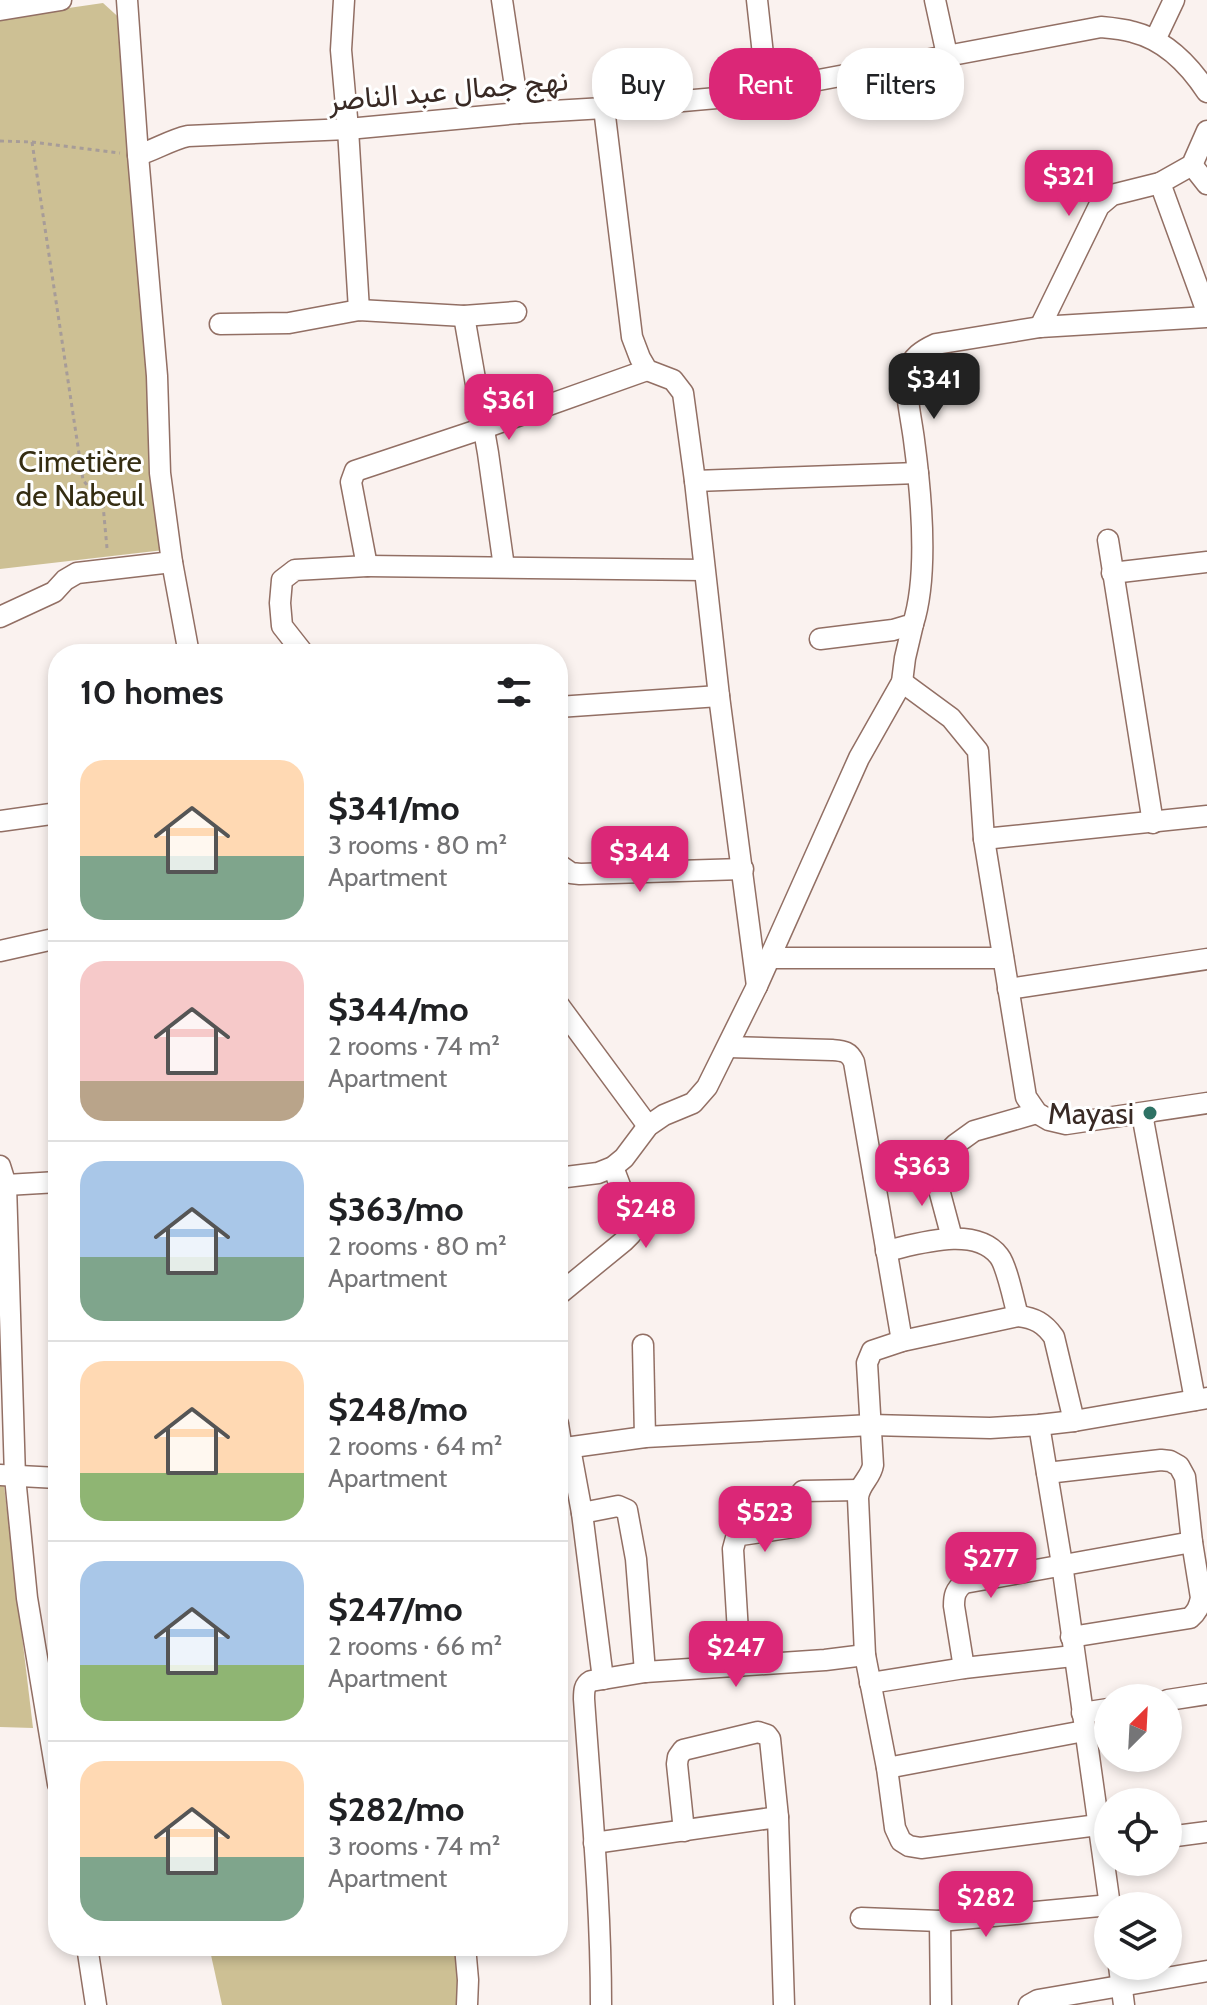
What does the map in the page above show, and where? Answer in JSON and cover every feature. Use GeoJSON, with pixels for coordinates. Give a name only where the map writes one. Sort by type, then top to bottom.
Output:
{"type":"FeatureCollection","features":[{"type":"Feature","properties":{"kind":"street"},"geometry":{"type":"LineString","coordinates":[[0,10],[61,0]]}},
{"type":"Feature","properties":{"kind":"street"},"geometry":{"type":"LineString","coordinates":[[127,0],[157,376],[160,473],[187,644]]}},
{"type":"Feature","properties":{"kind":"street"},"geometry":{"type":"LineString","coordinates":[[344,0],[341,50],[359,310]]}},
{"type":"Feature","properties":{"kind":"street"},"geometry":{"type":"LineString","coordinates":[[502,0],[519,113]]}},
{"type":"Feature","properties":{"kind":"street"},"geometry":{"type":"LineString","coordinates":[[757,0],[762,48]]}},
{"type":"Feature","properties":{"kind":"street"},"geometry":{"type":"LineString","coordinates":[[935,0],[945,48]]}},
{"type":"Feature","properties":{"kind":"street"},"geometry":{"type":"LineString","coordinates":[[1155,40],[1174,0]]}},
{"type":"Feature","properties":{"kind":"street","name":"نهج جمال عبد الناصر"},"geometry":{"type":"LineString","coordinates":[[964,52],[1101,27],[1133,32],[1155,40],[1182,61],[1207,92]]}},
{"type":"Feature","properties":{"kind":"street","name":"نهج جمال عبد الناصر"},"geometry":{"type":"LineString","coordinates":[[138,155],[188,136],[348,129],[592,109]]}},
{"type":"Feature","properties":{"kind":"street"},"geometry":{"type":"LineString","coordinates":[[605,120],[632,337],[647,370],[673,380],[683,393],[757,986]]}},
{"type":"Feature","properties":{"kind":"street"},"geometry":{"type":"LineString","coordinates":[[1040,327],[1099,206],[1112,195],[1160,183],[1192,165],[1207,131]]}},
{"type":"Feature","properties":{"kind":"street"},"geometry":{"type":"LineString","coordinates":[[1192,165],[1207,184]]}},
{"type":"Feature","properties":{"kind":"street"},"geometry":{"type":"LineString","coordinates":[[568,1177],[598,1173],[613,1167],[624,1158],[648,1126],[701,1096],[757,986],[859,758],[902,682],[919,601],[921,572],[918,473],[906,377],[908,369],[921,351],[936,344],[1040,327],[1207,314],[1160,183]]}},
{"type":"Feature","properties":{"kind":"street"},"geometry":{"type":"LineString","coordinates":[[220,324],[289,323],[359,310],[464,316],[516,312]]}},
{"type":"Feature","properties":{"kind":"street"},"geometry":{"type":"LineString","coordinates":[[464,316],[504,567]]}},
{"type":"Feature","properties":{"kind":"street"},"geometry":{"type":"LineString","coordinates":[[367,566],[351,482],[355,471],[647,370]]}},
{"type":"Feature","properties":{"kind":"street"},"geometry":{"type":"LineString","coordinates":[[695,481],[918,473]]}},
{"type":"Feature","properties":{"kind":"street"},"geometry":{"type":"LineString","coordinates":[[1108,540],[1153,823]]}},
{"type":"Feature","properties":{"kind":"street"},"geometry":{"type":"LineString","coordinates":[[0,617],[54,592],[77,573],[172,562]]}},
{"type":"Feature","properties":{"kind":"street"},"geometry":{"type":"LineString","coordinates":[[1112,573],[1207,562]]}},
{"type":"Feature","properties":{"kind":"street"},"geometry":{"type":"LineString","coordinates":[[296,644],[282,626],[280,603],[282,580],[295,570],[367,566],[704,570]]}},
{"type":"Feature","properties":{"kind":"street"},"geometry":{"type":"LineString","coordinates":[[820,639],[893,630],[913,624]]}},
{"type":"Feature","properties":{"kind":"street"},"geometry":{"type":"LineString","coordinates":[[902,682],[951,718],[978,751],[984,839],[1008,989],[1026,1097],[1037,1113],[1066,1124],[1207,1103]]}},
{"type":"Feature","properties":{"kind":"street"},"geometry":{"type":"LineString","coordinates":[[568,706],[719,696]]}},
{"type":"Feature","properties":{"kind":"street"},"geometry":{"type":"LineString","coordinates":[[0,821],[48,814]]}},
{"type":"Feature","properties":{"kind":"street"},"geometry":{"type":"LineString","coordinates":[[984,839],[1207,816]]}},
{"type":"Feature","properties":{"kind":"street"},"geometry":{"type":"LineString","coordinates":[[568,871],[580,874],[743,869]]}},
{"type":"Feature","properties":{"kind":"street"},"geometry":{"type":"LineString","coordinates":[[0,951],[48,940]]}},
{"type":"Feature","properties":{"kind":"street"},"geometry":{"type":"LineString","coordinates":[[770,958],[1003,958]]}},
{"type":"Feature","properties":{"kind":"street"},"geometry":{"type":"LineString","coordinates":[[1008,989],[1207,959]]}},
{"type":"Feature","properties":{"kind":"street"},"geometry":{"type":"LineString","coordinates":[[568,1018],[648,1126]]}},
{"type":"Feature","properties":{"kind":"street"},"geometry":{"type":"LineString","coordinates":[[728,1047],[832,1050],[851,1055],[902,1341]]}},
{"type":"Feature","properties":{"kind":"street"},"geometry":{"type":"LineString","coordinates":[[874,1176],[933,1167],[974,1131],[1037,1113]]}},
{"type":"Feature","properties":{"kind":"street"},"geometry":{"type":"LineString","coordinates":[[568,1448],[645,1437],[871,1425],[990,1428],[1039,1425],[1201,1399],[1142,1114]]}},
{"type":"Feature","properties":{"kind":"street"},"geometry":{"type":"LineString","coordinates":[[568,1287],[631,1234],[633,1220],[613,1167]]}},
{"type":"Feature","properties":{"kind":"street"},"geometry":{"type":"LineString","coordinates":[[933,1167],[952,1238]]}},
{"type":"Feature","properties":{"kind":"street"},"geometry":{"type":"LineString","coordinates":[[48,1181],[2,1177],[7,1476],[48,1724]]}},
{"type":"Feature","properties":{"kind":"street"},"geometry":{"type":"LineString","coordinates":[[886,1251],[952,1238],[979,1242],[1001,1258],[1018,1316]]}},
{"type":"Feature","properties":{"kind":"street"},"geometry":{"type":"LineString","coordinates":[[1074,1421],[1054,1337],[1046,1326],[1034,1318],[1018,1316],[876,1348],[867,1363],[873,1465],[872,1473],[859,1490],[858,1498],[865,1655],[895,1828],[901,1841],[921,1848],[1094,1826]]}},
{"type":"Feature","properties":{"kind":"street"},"geometry":{"type":"LineString","coordinates":[[643,1345],[645,1437]]}},
{"type":"Feature","properties":{"kind":"street"},"geometry":{"type":"LineString","coordinates":[[1039,1425],[1062,1564],[1094,1798]]}},
{"type":"Feature","properties":{"kind":"street"},"geometry":{"type":"LineString","coordinates":[[870,1683],[1072,1647],[1190,1618],[1199,1607],[1201,1598],[1185,1477],[1179,1466],[1161,1460],[1047,1473]]}},
{"type":"Feature","properties":{"kind":"street"},"geometry":{"type":"LineString","coordinates":[[568,1466],[582,1513],[603,1679]]}},
{"type":"Feature","properties":{"kind":"street"},"geometry":{"type":"LineString","coordinates":[[7,1476],[48,1478]]}},
{"type":"Feature","properties":{"kind":"street"},"geometry":{"type":"LineString","coordinates":[[740,1666],[733,1549],[736,1538],[794,1527],[799,1518],[797,1498],[803,1491],[859,1490]]}},
{"type":"Feature","properties":{"kind":"street"},"geometry":{"type":"LineString","coordinates":[[582,1513],[618,1506],[627,1510],[636,1559],[645,1672]]}},
{"type":"Feature","properties":{"kind":"street"},"geometry":{"type":"LineString","coordinates":[[964,1668],[954,1596],[957,1588],[964,1583],[1192,1542]]}},
{"type":"Feature","properties":{"kind":"street"},"geometry":{"type":"LineString","coordinates":[[601,2005],[586,1684],[645,1672],[865,1655]]}},
{"type":"Feature","properties":{"kind":"street"},"geometry":{"type":"LineString","coordinates":[[1182,1698],[1207,1694]]}},
{"type":"Feature","properties":{"kind":"street"},"geometry":{"type":"LineString","coordinates":[[887,1768],[1083,1722],[1094,1716]]}},
{"type":"Feature","properties":{"kind":"street"},"geometry":{"type":"LineString","coordinates":[[684,1831],[677,1764],[683,1750],[763,1732],[770,1739],[778,1817],[784,2005]]}},
{"type":"Feature","properties":{"kind":"street"},"geometry":{"type":"LineString","coordinates":[[594,1843],[778,1817]]}},
{"type":"Feature","properties":{"kind":"street"},"geometry":{"type":"LineString","coordinates":[[1182,1835],[1207,1832]]}},
{"type":"Feature","properties":{"kind":"street"},"geometry":{"type":"LineString","coordinates":[[861,1918],[940,1921],[1094,1907]]}},
{"type":"Feature","properties":{"kind":"street"},"geometry":{"type":"LineString","coordinates":[[940,1921],[941,2005]]}},
{"type":"Feature","properties":{"kind":"street"},"geometry":{"type":"LineString","coordinates":[[89,1956],[96,2005]]}},
{"type":"Feature","properties":{"kind":"street"},"geometry":{"type":"LineString","coordinates":[[466,1956],[467,2005]]}},
{"type":"Feature","properties":{"kind":"street"},"geometry":{"type":"LineString","coordinates":[[1029,2005],[1038,2000],[1207,1971]]}},
{"type":"Feature","properties":{"kind":"path"},"geometry":{"type":"LineString","coordinates":[[0,141],[138,155]]}},
{"type":"Feature","properties":{"kind":"path"},"geometry":{"type":"LineString","coordinates":[[32,142],[83,480],[103,505],[107,548]]}},
{"type":"Feature","properties":{"kind":"path"},"geometry":{"type":"LineString","coordinates":[[103,505],[116,505]]}},
{"type":"Feature","properties":{"kind":"green space","name":"Cimetière de Nabeul"},"geometry":{"type":"Polygon","coordinates":[[[103,3],[125,23],[164,550],[0,569],[0,18],[103,3]]]}},
{"type":"Feature","properties":{"kind":"green space"},"geometry":{"type":"Polygon","coordinates":[[[0,1484],[4,1485],[33,1728],[0,1727],[0,1484]]]}},
{"type":"Feature","properties":{"kind":"green space"},"geometry":{"type":"Polygon","coordinates":[[[211,1956],[458,1956],[459,2005],[222,2005],[211,1956]]]}},
{"type":"Feature","properties":{"kind":"place","name":"Mayasi"},"geometry":{"type":"Point","coordinates":[1150,1113]}}]}
